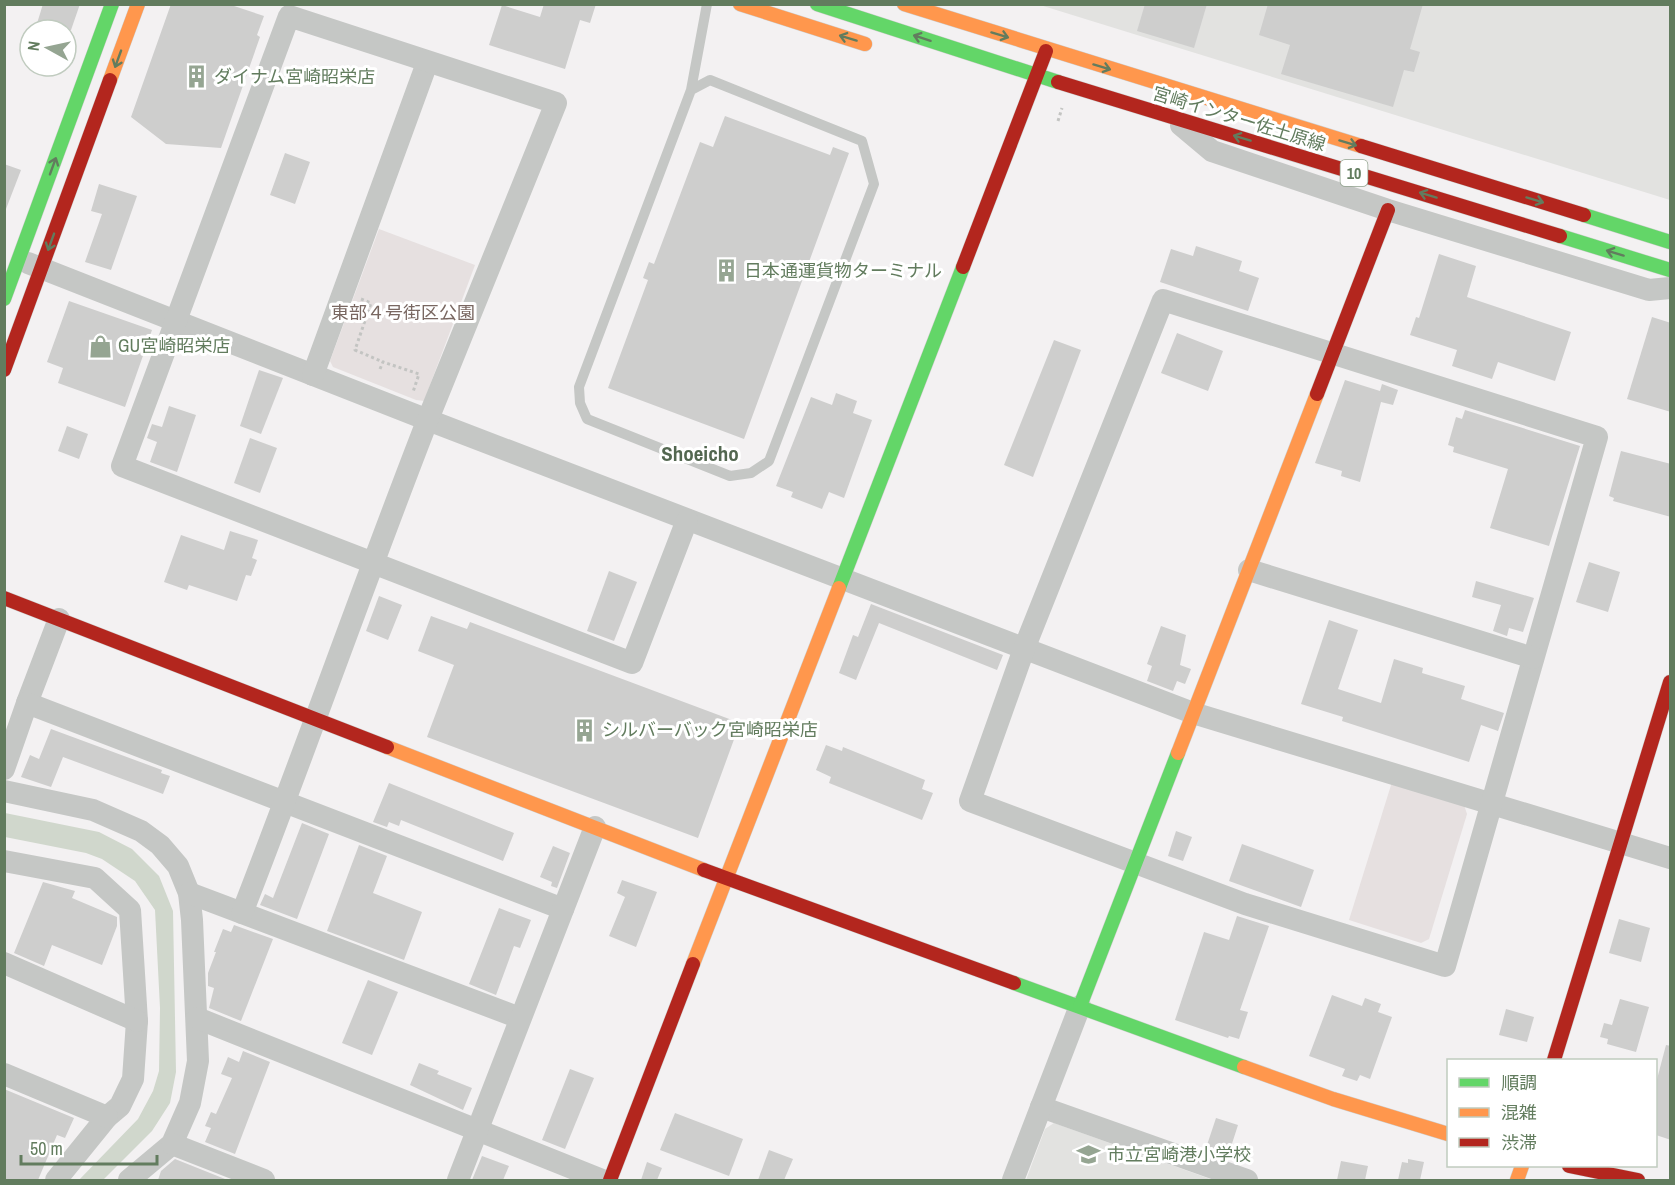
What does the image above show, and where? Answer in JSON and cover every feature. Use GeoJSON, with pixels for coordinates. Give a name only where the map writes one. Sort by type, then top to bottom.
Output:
{"type":"FeatureCollection","features":[{"type":"Feature","properties":{"kind":"street"},"geometry":{"type":"LineString","coordinates":[[4,300],[12,257],[112,4]]}},
{"type":"Feature","properties":{"kind":"street"},"geometry":{"type":"LineString","coordinates":[[4,370],[138,4]]}},
{"type":"Feature","properties":{"kind":"street"},"geometry":{"type":"LineString","coordinates":[[740,4],[882,49]]}},
{"type":"Feature","properties":{"kind":"street","name":"10"},"geometry":{"type":"LineString","coordinates":[[817,4],[1038,76]]}},
{"type":"Feature","properties":{"kind":"street","name":"10"},"geometry":{"type":"LineString","coordinates":[[904,4],[1046,49]]}},
{"type":"Feature","properties":{"kind":"street"},"geometry":{"type":"LineString","coordinates":[[242,913],[318,718],[375,564],[428,420],[556,103],[427,63],[289,16],[122,466],[375,564],[632,663],[687,520]]}},
{"type":"Feature","properties":{"kind":"street"},"geometry":{"type":"LineString","coordinates":[[610,1180],[1038,76],[1046,49]]}},
{"type":"Feature","properties":{"kind":"street","name":"宮崎インター佐土原線"},"geometry":{"type":"LineString","coordinates":[[1046,49],[1671,242]]}},
{"type":"Feature","properties":{"kind":"street"},"geometry":{"type":"LineString","coordinates":[[925,55],[967,52]]}},
{"type":"Feature","properties":{"kind":"street"},"geometry":{"type":"LineString","coordinates":[[313,375],[427,63]]}},
{"type":"Feature","properties":{"kind":"street","name":"宮崎インター佐土原線"},"geometry":{"type":"LineString","coordinates":[[1038,76],[1671,270]]}},
{"type":"Feature","properties":{"kind":"street"},"geometry":{"type":"LineString","coordinates":[[1173,117],[1212,151],[1388,210],[1649,290],[1671,288]]}},
{"type":"Feature","properties":{"kind":"street"},"geometry":{"type":"LineString","coordinates":[[1013,1180],[1388,210]]}},
{"type":"Feature","properties":{"kind":"street"},"geometry":{"type":"LineString","coordinates":[[12,257],[428,420],[1193,713],[1671,858]]}},
{"type":"Feature","properties":{"kind":"street"},"geometry":{"type":"LineString","coordinates":[[1163,300],[1332,354],[1597,437],[1445,966],[1245,904],[970,801],[1024,649],[1163,300]]}},
{"type":"Feature","properties":{"kind":"street"},"geometry":{"type":"LineString","coordinates":[[1249,570],[1533,658]]}},
{"type":"Feature","properties":{"kind":"street"},"geometry":{"type":"LineString","coordinates":[[4,598],[318,718],[726,879],[1333,1099],[1447,1133]]}},
{"type":"Feature","properties":{"kind":"street"},"geometry":{"type":"LineString","coordinates":[[4,769],[59,619]]}},
{"type":"Feature","properties":{"kind":"street"},"geometry":{"type":"LineString","coordinates":[[1554,1059],[1619,843],[1671,682]]}},
{"type":"Feature","properties":{"kind":"street"},"geometry":{"type":"LineString","coordinates":[[27,703],[563,909]]}},
{"type":"Feature","properties":{"kind":"street"},"geometry":{"type":"LineString","coordinates":[[4,791],[93,810],[141,831],[160,845],[178,866],[189,893],[198,1061],[190,1103],[172,1144],[129,1180]]}},
{"type":"Feature","properties":{"kind":"street"},"geometry":{"type":"LineString","coordinates":[[458,1180],[595,827]]}},
{"type":"Feature","properties":{"kind":"street"},"geometry":{"type":"LineString","coordinates":[[4,861],[95,878],[130,910],[137,1021],[133,1079],[120,1106],[107,1117],[56,1180]]}},
{"type":"Feature","properties":{"kind":"street"},"geometry":{"type":"LineString","coordinates":[[189,893],[520,1018]]}},
{"type":"Feature","properties":{"kind":"street"},"geometry":{"type":"LineString","coordinates":[[4,963],[137,1021]]}},
{"type":"Feature","properties":{"kind":"street"},"geometry":{"type":"LineString","coordinates":[[196,1018],[602,1180]]}},
{"type":"Feature","properties":{"kind":"street"},"geometry":{"type":"LineString","coordinates":[[4,1074],[107,1117]]}},
{"type":"Feature","properties":{"kind":"street"},"geometry":{"type":"LineString","coordinates":[[1041,1107],[1247,1180]]}},
{"type":"Feature","properties":{"kind":"street"},"geometry":{"type":"LineString","coordinates":[[172,1144],[264,1180]]}},
{"type":"Feature","properties":{"kind":"street"},"geometry":{"type":"LineString","coordinates":[[1574,1167],[1638,1180]]}},
{"type":"Feature","properties":{"kind":"lane"},"geometry":{"type":"LineString","coordinates":[[691,90],[710,81],[862,141],[874,184],[769,461],[751,473],[730,476],[587,419],[580,403],[579,387],[691,90],[707,4]]}},
{"type":"Feature","properties":{"kind":"path"},"geometry":{"type":"LineString","coordinates":[[356,298],[371,303],[355,350],[419,374],[411,396]]}},
{"type":"Feature","properties":{"kind":"path"},"geometry":{"type":"LineString","coordinates":[[380,369],[383,362]]}},
{"type":"Feature","properties":{"kind":"shaded area"},"geometry":{"type":"Polygon","coordinates":[[[1040,5],[1670,5],[1670,200],[1040,5]]]}},
{"type":"Feature","properties":{"kind":"shaded area"},"geometry":{"type":"Polygon","coordinates":[[[5,813],[99,832],[132,849],[159,876],[173,911],[176,1072],[170,1103],[152,1131],[103,1180],[79,1180],[138,1119],[153,1091],[159,1071],[160,1008],[155,910],[135,881],[102,859],[86,853],[5,837],[5,813]]]}},
{"type":"Feature","properties":{"kind":"shaded area","name":"市立宮崎港小学校"},"geometry":{"type":"Polygon","coordinates":[[[1054,1123],[1213,1180],[1026,1180],[1045,1129],[1054,1123]]]}},
{"type":"Feature","properties":{"kind":"green space","name":"東部４号街区公園"},"geometry":{"type":"Polygon","coordinates":[[[379,229],[475,265],[424,401],[416,400],[333,367],[330,361],[379,229]]]}},
{"type":"Feature","properties":{"kind":"green space"},"geometry":{"type":"Polygon","coordinates":[[[1392,782],[1464,805],[1467,814],[1429,939],[1421,943],[1349,920],[1392,782]]]}},
{"type":"Feature","properties":{"kind":"building"},"geometry":{"type":"Polygon","coordinates":[[[43,4],[80,4],[75,18],[39,18],[43,4]]]}},
{"type":"Feature","properties":{"kind":"building","name":"ダイナム宮崎昭栄店"},"geometry":{"type":"Polygon","coordinates":[[[171,4],[228,4],[264,16],[257,35],[260,37],[221,148],[166,144],[131,117],[171,4]]]}},
{"type":"Feature","properties":{"kind":"building"},"geometry":{"type":"Polygon","coordinates":[[[544,4],[596,4],[590,23],[580,20],[565,69],[489,45],[502,5],[540,17],[544,4]]]}},
{"type":"Feature","properties":{"kind":"building"},"geometry":{"type":"Polygon","coordinates":[[[1145,4],[1207,4],[1194,48],[1137,31],[1145,4]]]}},
{"type":"Feature","properties":{"kind":"building"},"geometry":{"type":"Polygon","coordinates":[[[1268,4],[1423,4],[1410,49],[1420,52],[1414,72],[1404,70],[1393,107],[1281,74],[1290,45],[1259,35],[1268,4]]]}},
{"type":"Feature","properties":{"kind":"building","name":"日本通運貨物ターミナル"},"geometry":{"type":"Polygon","coordinates":[[[725,116],[830,155],[833,147],[849,153],[744,439],[608,388],[648,280],[643,278],[649,262],[654,264],[700,142],[713,147],[725,116]]]}},
{"type":"Feature","properties":{"kind":"building"},"geometry":{"type":"Polygon","coordinates":[[[285,153],[310,162],[295,204],[270,195],[285,153]]]}},
{"type":"Feature","properties":{"kind":"building"},"geometry":{"type":"Polygon","coordinates":[[[4,164],[21,170],[6,209],[4,209],[4,164]]]}},
{"type":"Feature","properties":{"kind":"building"},"geometry":{"type":"Polygon","coordinates":[[[99,184],[137,196],[111,270],[85,262],[102,214],[91,211],[99,184]]]}},
{"type":"Feature","properties":{"kind":"building"},"geometry":{"type":"Polygon","coordinates":[[[1196,246],[1242,261],[1239,271],[1259,278],[1248,311],[1160,282],[1171,249],[1193,256],[1196,246]]]}},
{"type":"Feature","properties":{"kind":"building"},"geometry":{"type":"Polygon","coordinates":[[[1439,254],[1476,266],[1467,297],[1571,332],[1555,381],[1498,362],[1492,379],[1452,366],[1457,350],[1410,335],[1416,317],[1419,318],[1439,254]]]}},
{"type":"Feature","properties":{"kind":"building","name":"GU宮崎昭栄店"},"geometry":{"type":"Polygon","coordinates":[[[69,301],[152,330],[125,407],[58,383],[63,368],[47,362],[69,301]]]}},
{"type":"Feature","properties":{"kind":"building"},"geometry":{"type":"Polygon","coordinates":[[[1652,317],[1671,323],[1671,412],[1627,399],[1652,317]]]}},
{"type":"Feature","properties":{"kind":"building"},"geometry":{"type":"Polygon","coordinates":[[[1177,333],[1223,351],[1208,391],[1161,373],[1177,333]]]}},
{"type":"Feature","properties":{"kind":"building"},"geometry":{"type":"Polygon","coordinates":[[[1054,340],[1081,350],[1033,477],[1004,465],[1054,340]]]}},
{"type":"Feature","properties":{"kind":"building"},"geometry":{"type":"Polygon","coordinates":[[[259,370],[283,378],[261,434],[240,426],[259,370]]]}},
{"type":"Feature","properties":{"kind":"building"},"geometry":{"type":"Polygon","coordinates":[[[1345,380],[1380,391],[1382,384],[1398,390],[1393,405],[1381,402],[1360,482],[1341,476],[1342,471],[1315,463],[1345,380]]]}},
{"type":"Feature","properties":{"kind":"building"},"geometry":{"type":"Polygon","coordinates":[[[836,393],[857,401],[853,413],[872,420],[844,498],[829,492],[822,509],[791,497],[793,492],[776,486],[811,397],[832,405],[836,393]]]}},
{"type":"Feature","properties":{"kind":"building"},"geometry":{"type":"Polygon","coordinates":[[[169,406],[196,415],[177,472],[150,462],[157,442],[147,438],[152,424],[162,427],[169,406]]]}},
{"type":"Feature","properties":{"kind":"building"},"geometry":{"type":"Polygon","coordinates":[[[1465,410],[1580,446],[1549,546],[1490,528],[1508,469],[1453,452],[1454,447],[1448,445],[1456,417],[1462,419],[1465,410]]]}},
{"type":"Feature","properties":{"kind":"building"},"geometry":{"type":"Polygon","coordinates":[[[67,426],[88,434],[79,459],[58,451],[67,426]]]}},
{"type":"Feature","properties":{"kind":"building"},"geometry":{"type":"Polygon","coordinates":[[[250,438],[277,448],[260,493],[234,483],[250,438]]]}},
{"type":"Feature","properties":{"kind":"building"},"geometry":{"type":"Polygon","coordinates":[[[1621,451],[1671,464],[1671,517],[1613,501],[1614,498],[1609,496],[1621,451]]]}},
{"type":"Feature","properties":{"kind":"building"},"geometry":{"type":"Polygon","coordinates":[[[230,531],[258,540],[252,558],[257,560],[251,576],[246,575],[237,601],[189,585],[187,590],[164,582],[181,535],[224,550],[230,531]]]}},
{"type":"Feature","properties":{"kind":"building"},"geometry":{"type":"Polygon","coordinates":[[[1589,562],[1620,572],[1608,612],[1576,602],[1589,562]]]}},
{"type":"Feature","properties":{"kind":"building"},"geometry":{"type":"Polygon","coordinates":[[[609,571],[637,582],[614,641],[587,631],[609,571]]]}},
{"type":"Feature","properties":{"kind":"building"},"geometry":{"type":"Polygon","coordinates":[[[1476,581],[1534,598],[1523,632],[1509,628],[1507,636],[1493,631],[1501,605],[1472,597],[1476,581]]]}},
{"type":"Feature","properties":{"kind":"building"},"geometry":{"type":"Polygon","coordinates":[[[379,596],[402,605],[388,640],[366,631],[379,596]]]}},
{"type":"Feature","properties":{"kind":"building"},"geometry":{"type":"Polygon","coordinates":[[[871,604],[1003,655],[997,670],[879,623],[856,680],[839,673],[853,635],[858,637],[871,604]]]}},
{"type":"Feature","properties":{"kind":"building","name":"シルバーバック宮崎昭栄店"},"geometry":{"type":"Polygon","coordinates":[[[431,616],[467,629],[470,622],[740,723],[698,838],[427,737],[454,665],[418,651],[431,616]]]}},
{"type":"Feature","properties":{"kind":"building"},"geometry":{"type":"Polygon","coordinates":[[[1329,620],[1358,630],[1338,689],[1381,703],[1394,659],[1423,668],[1422,673],[1465,686],[1461,699],[1504,713],[1498,731],[1481,725],[1469,762],[1342,721],[1343,717],[1301,704],[1329,620]]]}},
{"type":"Feature","properties":{"kind":"building"},"geometry":{"type":"Polygon","coordinates":[[[1161,626],[1186,635],[1180,665],[1191,669],[1185,684],[1177,681],[1173,691],[1147,681],[1152,666],[1147,664],[1161,626]]]}},
{"type":"Feature","properties":{"kind":"building"},"geometry":{"type":"Polygon","coordinates":[[[51,729],[162,770],[161,773],[170,776],[163,794],[63,757],[51,787],[21,777],[30,755],[39,759],[51,729]]]}},
{"type":"Feature","properties":{"kind":"building"},"geometry":{"type":"Polygon","coordinates":[[[826,745],[842,751],[843,747],[925,780],[922,789],[933,793],[922,820],[829,783],[831,777],[816,770],[826,745]]]}},
{"type":"Feature","properties":{"kind":"building"},"geometry":{"type":"Polygon","coordinates":[[[389,783],[514,833],[503,861],[401,820],[399,826],[389,822],[387,827],[373,822],[389,783]]]}},
{"type":"Feature","properties":{"kind":"building"},"geometry":{"type":"Polygon","coordinates":[[[302,823],[329,834],[297,919],[260,905],[265,894],[273,898],[302,823]]]}},
{"type":"Feature","properties":{"kind":"building"},"geometry":{"type":"Polygon","coordinates":[[[1176,831],[1192,837],[1183,861],[1168,856],[1176,831]]]}},
{"type":"Feature","properties":{"kind":"building"},"geometry":{"type":"Polygon","coordinates":[[[1242,844],[1314,870],[1301,907],[1229,881],[1242,844]]]}},
{"type":"Feature","properties":{"kind":"building"},"geometry":{"type":"Polygon","coordinates":[[[359,845],[387,856],[373,893],[422,912],[404,960],[327,931],[359,845]]]}},
{"type":"Feature","properties":{"kind":"building"},"geometry":{"type":"Polygon","coordinates":[[[553,846],[570,853],[557,888],[551,886],[552,882],[540,877],[553,846]]]}},
{"type":"Feature","properties":{"kind":"building"},"geometry":{"type":"Polygon","coordinates":[[[622,880],[657,892],[636,947],[609,936],[625,897],[617,893],[622,880]]]}},
{"type":"Feature","properties":{"kind":"building"},"geometry":{"type":"Polygon","coordinates":[[[43,882],[75,891],[72,898],[117,917],[117,926],[102,965],[52,945],[44,966],[14,953],[43,882]]]}},
{"type":"Feature","properties":{"kind":"building"},"geometry":{"type":"Polygon","coordinates":[[[499,908],[531,920],[520,948],[514,946],[496,995],[469,984],[499,908]]]}},
{"type":"Feature","properties":{"kind":"building"},"geometry":{"type":"Polygon","coordinates":[[[1237,916],[1269,926],[1240,1010],[1248,1012],[1239,1039],[1229,1036],[1228,1038],[1175,1020],[1204,932],[1229,940],[1237,916]]]}},
{"type":"Feature","properties":{"kind":"building"},"geometry":{"type":"Polygon","coordinates":[[[1619,919],[1650,928],[1641,962],[1609,953],[1619,919]]]}},
{"type":"Feature","properties":{"kind":"building"},"geometry":{"type":"Polygon","coordinates":[[[234,925],[273,939],[241,1021],[209,1008],[214,988],[208,986],[208,973],[216,952],[214,952],[223,929],[231,932],[234,925]]]}},
{"type":"Feature","properties":{"kind":"building"},"geometry":{"type":"Polygon","coordinates":[[[368,980],[398,992],[372,1055],[342,1043],[368,980]]]}},
{"type":"Feature","properties":{"kind":"building"},"geometry":{"type":"Polygon","coordinates":[[[1332,995],[1362,1006],[1365,998],[1381,1004],[1378,1012],[1392,1017],[1370,1079],[1360,1075],[1357,1081],[1342,1076],[1345,1069],[1309,1056],[1332,995]]]}},
{"type":"Feature","properties":{"kind":"building"},"geometry":{"type":"Polygon","coordinates":[[[1620,999],[1649,1007],[1636,1052],[1607,1044],[1608,1039],[1600,1037],[1604,1023],[1612,1025],[1620,999]]]}},
{"type":"Feature","properties":{"kind":"building"},"geometry":{"type":"Polygon","coordinates":[[[1506,1009],[1534,1017],[1527,1042],[1499,1035],[1506,1009]]]}},
{"type":"Feature","properties":{"kind":"building"},"geometry":{"type":"Polygon","coordinates":[[[1666,1045],[1671,1046],[1671,1140],[1657,1135],[1657,1079],[1666,1045]]]}},
{"type":"Feature","properties":{"kind":"building"},"geometry":{"type":"Polygon","coordinates":[[[243,1051],[270,1062],[235,1154],[205,1142],[211,1128],[205,1126],[211,1112],[216,1114],[232,1078],[221,1074],[228,1057],[239,1062],[243,1051]]]}},
{"type":"Feature","properties":{"kind":"building"},"geometry":{"type":"Polygon","coordinates":[[[419,1063],[439,1071],[437,1074],[472,1088],[463,1110],[410,1085],[419,1063]]]}},
{"type":"Feature","properties":{"kind":"building"},"geometry":{"type":"Polygon","coordinates":[[[570,1069],[594,1078],[565,1149],[542,1140],[570,1069]]]}},
{"type":"Feature","properties":{"kind":"building"},"geometry":{"type":"Polygon","coordinates":[[[4,1089],[74,1118],[65,1138],[57,1135],[38,1180],[4,1180],[4,1089]]]}},
{"type":"Feature","properties":{"kind":"building"},"geometry":{"type":"Polygon","coordinates":[[[675,1113],[743,1139],[729,1176],[660,1150],[675,1113]]]}},
{"type":"Feature","properties":{"kind":"building"},"geometry":{"type":"Polygon","coordinates":[[[1216,1118],[1238,1125],[1229,1153],[1222,1151],[1220,1156],[1205,1151],[1216,1118]]]}},
{"type":"Feature","properties":{"kind":"building"},"geometry":{"type":"Polygon","coordinates":[[[769,1150],[793,1159],[784,1180],[758,1180],[769,1150]]]}},
{"type":"Feature","properties":{"kind":"building"},"geometry":{"type":"Polygon","coordinates":[[[482,1156],[509,1166],[503,1180],[472,1180],[482,1156]]]}},
{"type":"Feature","properties":{"kind":"building"},"geometry":{"type":"Polygon","coordinates":[[[175,1159],[225,1180],[158,1180],[161,1171],[175,1159]]]}},
{"type":"Feature","properties":{"kind":"building"},"geometry":{"type":"Polygon","coordinates":[[[1408,1159],[1424,1162],[1420,1180],[1398,1180],[1402,1162],[1408,1163],[1408,1159]]]}},
{"type":"Feature","properties":{"kind":"building"},"geometry":{"type":"Polygon","coordinates":[[[1341,1161],[1368,1166],[1365,1180],[1337,1180],[1341,1161]]]}},
{"type":"Feature","properties":{"kind":"building"},"geometry":{"type":"Polygon","coordinates":[[[647,1162],[662,1168],[657,1180],[641,1180],[647,1162]]]}},
{"type":"Feature","properties":{"kind":"traffic: fast"},"geometry":{"type":"LineString","coordinates":[[4,299],[112,4]]}},
{"type":"Feature","properties":{"kind":"traffic: fast"},"geometry":{"type":"LineString","coordinates":[[817,4],[1058,82]]}},
{"type":"Feature","properties":{"kind":"traffic: fast"},"geometry":{"type":"LineString","coordinates":[[1584,215],[1670,242]]}},
{"type":"Feature","properties":{"kind":"traffic: fast"},"geometry":{"type":"LineString","coordinates":[[1560,236],[1670,270]]}},
{"type":"Feature","properties":{"kind":"traffic: fast"},"geometry":{"type":"LineString","coordinates":[[839,588],[963,267]]}},
{"type":"Feature","properties":{"kind":"traffic: fast"},"geometry":{"type":"LineString","coordinates":[[1080,1006],[1178,753]]}},
{"type":"Feature","properties":{"kind":"traffic: fast"},"geometry":{"type":"LineString","coordinates":[[1014,983],[1244,1067]]}},
{"type":"Feature","properties":{"kind":"traffic: slow"},"geometry":{"type":"LineString","coordinates":[[110,80],[138,4]]}},
{"type":"Feature","properties":{"kind":"traffic: slow"},"geometry":{"type":"LineString","coordinates":[[740,4],[865,44]]}},
{"type":"Feature","properties":{"kind":"traffic: slow"},"geometry":{"type":"LineString","coordinates":[[904,4],[1361,146]]}},
{"type":"Feature","properties":{"kind":"traffic: slow"},"geometry":{"type":"LineString","coordinates":[[1178,753],[1317,394]]}},
{"type":"Feature","properties":{"kind":"traffic: slow"},"geometry":{"type":"LineString","coordinates":[[693,964],[839,588]]}},
{"type":"Feature","properties":{"kind":"traffic: slow"},"geometry":{"type":"LineString","coordinates":[[387,747],[704,870]]}},
{"type":"Feature","properties":{"kind":"traffic: slow"},"geometry":{"type":"LineString","coordinates":[[1244,1067],[1333,1099],[1447,1134]]}},
{"type":"Feature","properties":{"kind":"traffic: slow"},"geometry":{"type":"LineString","coordinates":[[1517,1180],[1522,1167]]}},
{"type":"Feature","properties":{"kind":"traffic: jam"},"geometry":{"type":"LineString","coordinates":[[963,267],[1046,51]]}},
{"type":"Feature","properties":{"kind":"traffic: jam"},"geometry":{"type":"LineString","coordinates":[[4,370],[110,80]]}},
{"type":"Feature","properties":{"kind":"traffic: jam"},"geometry":{"type":"LineString","coordinates":[[1058,82],[1560,236]]}},
{"type":"Feature","properties":{"kind":"traffic: jam"},"geometry":{"type":"LineString","coordinates":[[1361,146],[1584,215]]}},
{"type":"Feature","properties":{"kind":"traffic: jam"},"geometry":{"type":"LineString","coordinates":[[1317,394],[1388,210]]}},
{"type":"Feature","properties":{"kind":"traffic: jam"},"geometry":{"type":"LineString","coordinates":[[4,598],[387,747]]}},
{"type":"Feature","properties":{"kind":"traffic: jam"},"geometry":{"type":"LineString","coordinates":[[1554,1059],[1670,682]]}},
{"type":"Feature","properties":{"kind":"traffic: jam"},"geometry":{"type":"LineString","coordinates":[[704,870],[1014,983]]}},
{"type":"Feature","properties":{"kind":"traffic: jam"},"geometry":{"type":"LineString","coordinates":[[610,1180],[693,964]]}},
{"type":"Feature","properties":{"kind":"traffic: jam"},"geometry":{"type":"LineString","coordinates":[[1574,1167],[1638,1180]]}},
{"type":"Feature","properties":{"kind":"place","name":"ダイナム宮崎昭栄店"},"geometry":{"type":"Point","coordinates":[196,77]}},
{"type":"Feature","properties":{"kind":"place","name":"日本通運貨物ターミナル"},"geometry":{"type":"Point","coordinates":[726,271]}},
{"type":"Feature","properties":{"kind":"place","name":"GU宮崎昭栄店"},"geometry":{"type":"Point","coordinates":[100,346]}},
{"type":"Feature","properties":{"kind":"place","name":"シルバーバック宮崎昭栄店"},"geometry":{"type":"Point","coordinates":[584,730]}},
{"type":"Feature","properties":{"kind":"place","name":"市立宮崎港小学校"},"geometry":{"type":"Point","coordinates":[1089,1155]}},
{"type":"Feature","properties":{"kind":"district","name":"Shoeicho"},"geometry":{"type":"Point","coordinates":[700,454]}}]}
